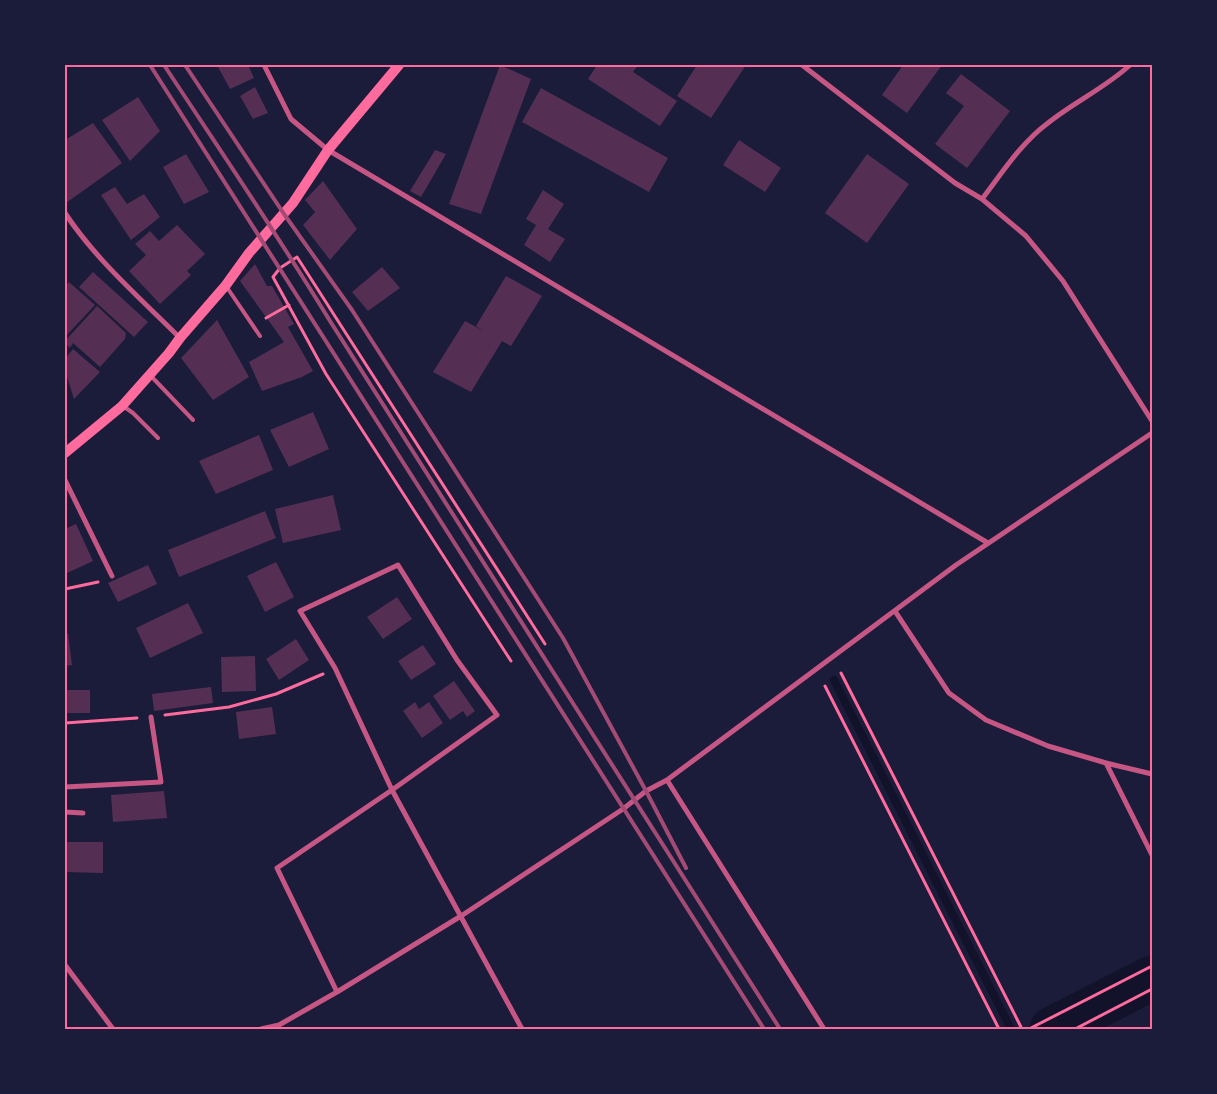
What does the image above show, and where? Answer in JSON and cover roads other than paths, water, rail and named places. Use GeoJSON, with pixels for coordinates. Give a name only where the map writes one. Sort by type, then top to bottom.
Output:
{"type":"FeatureCollection","features":[{"type":"Feature","properties":{"kind":"main road"},"geometry":{"type":"LineString","coordinates":[[65,453],[122,406],[169,353],[226,285],[249,253],[294,203],[328,150],[399,65]]}},
{"type":"Feature","properties":{"kind":"street"},"geometry":{"type":"LineString","coordinates":[[264,65],[291,119],[328,150],[988,543]]}},
{"type":"Feature","properties":{"kind":"street"},"geometry":{"type":"LineString","coordinates":[[802,65],[955,183],[982,199],[1026,236],[1063,280],[1152,421]]}},
{"type":"Feature","properties":{"kind":"street"},"geometry":{"type":"LineString","coordinates":[[982,199],[1028,141],[1048,123],[1102,87],[1130,65]]}},
{"type":"Feature","properties":{"kind":"street"},"geometry":{"type":"LineString","coordinates":[[65,213],[76,230],[108,267],[180,338]]}},
{"type":"Feature","properties":{"kind":"street"},"geometry":{"type":"LineString","coordinates":[[261,1029],[279,1025],[461,916],[623,809],[646,791],[667,780],[988,543],[1152,433]]}},
{"type":"Feature","properties":{"kind":"street"},"geometry":{"type":"LineString","coordinates":[[65,480],[112,576]]}},
{"type":"Feature","properties":{"kind":"street"},"geometry":{"type":"LineString","coordinates":[[337,992],[277,868],[392,790],[497,715],[458,660],[398,565],[300,611],[335,668],[392,790],[522,1029]]}},
{"type":"Feature","properties":{"kind":"street"},"geometry":{"type":"LineString","coordinates":[[895,611],[949,693],[986,720],[1048,746],[1152,774]]}},
{"type":"Feature","properties":{"kind":"street"},"geometry":{"type":"LineString","coordinates":[[65,787],[161,782],[151,717]]}},
{"type":"Feature","properties":{"kind":"street"},"geometry":{"type":"LineString","coordinates":[[1106,763],[1152,855]]}},
{"type":"Feature","properties":{"kind":"street"},"geometry":{"type":"LineString","coordinates":[[667,780],[824,1029]]}},
{"type":"Feature","properties":{"kind":"street"},"geometry":{"type":"LineString","coordinates":[[65,812],[83,813]]}},
{"type":"Feature","properties":{"kind":"street"},"geometry":{"type":"LineString","coordinates":[[65,965],[113,1029]]}},
{"type":"Feature","properties":{"kind":"lane"},"geometry":{"type":"LineString","coordinates":[[226,285],[260,336]]}},
{"type":"Feature","properties":{"kind":"lane"},"geometry":{"type":"LineString","coordinates":[[150,374],[159,386],[193,420]]}},
{"type":"Feature","properties":{"kind":"lane"},"geometry":{"type":"LineString","coordinates":[[122,406],[158,438]]}},
{"type":"Feature","properties":{"kind":"waterway"},"geometry":{"type":"LineString","coordinates":[[834,680],[1011,1029]]}},
{"type":"Feature","properties":{"kind":"waterway"},"geometry":{"type":"LineString","coordinates":[[1052,1029],[1152,978]]}},
{"type":"Feature","properties":{"kind":"railway"},"geometry":{"type":"LineString","coordinates":[[150,65],[764,1029]]}},
{"type":"Feature","properties":{"kind":"railway"},"geometry":{"type":"LineString","coordinates":[[164,65],[290,256],[780,1029]]}},
{"type":"Feature","properties":{"kind":"railway"},"geometry":{"type":"LineString","coordinates":[[185,65],[284,214],[352,310],[563,638],[686,868]]}}]}
